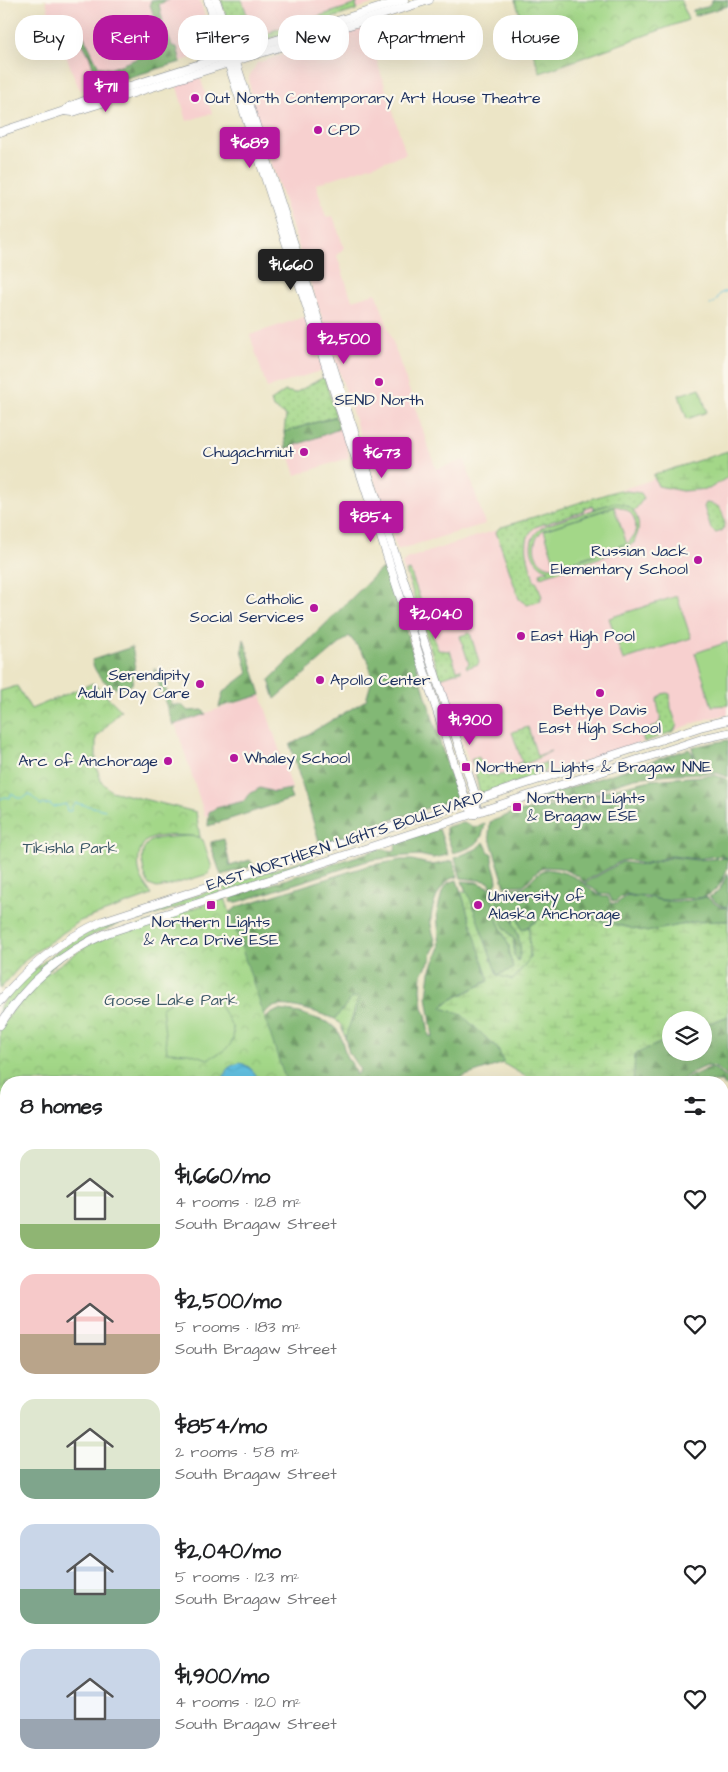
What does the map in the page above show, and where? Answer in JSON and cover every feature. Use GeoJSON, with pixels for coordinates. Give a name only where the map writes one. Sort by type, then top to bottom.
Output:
{"type":"FeatureCollection","features":[{"type":"Feature","properties":{"kind":"main road"},"geometry":{"type":"LineString","coordinates":[[208,0],[214,15]]}},
{"type":"Feature","properties":{"kind":"main road"},"geometry":{"type":"LineString","coordinates":[[216,0],[220,15]]}},
{"type":"Feature","properties":{"kind":"main road"},"geometry":{"type":"LineString","coordinates":[[268,46],[404,0]]}},
{"type":"Feature","properties":{"kind":"main road"},"geometry":{"type":"LineString","coordinates":[[268,47],[429,0]]}},
{"type":"Feature","properties":{"kind":"main road"},"geometry":{"type":"LineString","coordinates":[[0,132],[64,111],[84,101],[224,60]]}},
{"type":"Feature","properties":{"kind":"main road"},"geometry":{"type":"LineString","coordinates":[[232,60],[477,800],[475,814]]}},
{"type":"Feature","properties":{"kind":"main road"},"geometry":{"type":"LineString","coordinates":[[232,60],[467,804],[475,814]]}},
{"type":"Feature","properties":{"kind":"main road","name":"EAST NORTHERN LIGHTS BOULEVARD"},"geometry":{"type":"LineString","coordinates":[[0,1001],[39,960],[67,940],[84,930],[128,912],[467,804],[703,726],[728,720]]}},
{"type":"Feature","properties":{"kind":"main road","name":"EAST NORTHERN LIGHTS BOULEVARD"},"geometry":{"type":"LineString","coordinates":[[0,1025],[18,1000],[37,979],[58,962],[94,939],[132,924],[705,738],[728,733]]}},
{"type":"Feature","properties":{"kind":"main road"},"geometry":{"type":"LineString","coordinates":[[309,868],[316,860],[318,851]]}},
{"type":"Feature","properties":{"kind":"shaded area"},"geometry":{"type":"Polygon","coordinates":[[[46,0],[200,0],[204,15],[178,15],[178,60],[185,60],[80,91],[68,60],[83,60],[83,15],[49,14],[46,0]]]}},
{"type":"Feature","properties":{"kind":"shaded area"},"geometry":{"type":"Polygon","coordinates":[[[221,0],[385,0],[337,15],[278,15],[278,33],[268,37],[268,15],[226,15],[221,0]]]}},
{"type":"Feature","properties":{"kind":"shaded area"},"geometry":{"type":"Polygon","coordinates":[[[359,29],[359,60],[377,60],[406,154],[316,184],[326,217],[333,216],[344,248],[337,256],[352,300],[375,293],[377,295],[436,469],[465,460],[485,524],[400,549],[397,549],[270,159],[251,97],[249,77],[257,63],[278,56],[278,60],[349,60],[349,33],[359,29]]]}},
{"type":"Feature","properties":{"kind":"shaded area"},"geometry":{"type":"Polygon","coordinates":[[[200,77],[212,113],[187,121],[177,87],[178,83],[200,77]]]}},
{"type":"Feature","properties":{"kind":"shaded area"},"geometry":{"type":"Polygon","coordinates":[[[304,317],[323,370],[267,388],[250,335],[304,317]]]}},
{"type":"Feature","properties":{"kind":"shaded area"},"geometry":{"type":"Polygon","coordinates":[[[340,428],[349,454],[348,458],[296,475],[286,446],[340,428]]]}},
{"type":"Feature","properties":{"kind":"shaded area"},"geometry":{"type":"Polygon","coordinates":[[[728,452],[728,715],[709,718],[606,755],[480,794],[402,564],[406,559],[642,483],[728,452]]]}},
{"type":"Feature","properties":{"kind":"shaded area","name":"Whaley School"},"geometry":{"type":"Polygon","coordinates":[[[261,695],[292,788],[205,816],[175,723],[261,695]]]}},
{"type":"Feature","properties":{"kind":"green space"},"geometry":{"type":"Polygon","coordinates":[[[151,0],[169,0],[159,4],[161,15],[154,15],[150,4],[151,0]]]}},
{"type":"Feature","properties":{"kind":"green space"},"geometry":{"type":"Polygon","coordinates":[[[221,0],[242,0],[247,15],[226,15],[221,0]]]}},
{"type":"Feature","properties":{"kind":"green space"},"geometry":{"type":"Polygon","coordinates":[[[515,0],[681,0],[688,20],[578,59],[578,15],[520,15],[515,0]]]}},
{"type":"Feature","properties":{"kind":"green space"},"geometry":{"type":"Polygon","coordinates":[[[713,0],[728,0],[728,6],[694,16],[693,10],[707,7],[713,0]]]}},
{"type":"Feature","properties":{"kind":"green space"},"geometry":{"type":"Polygon","coordinates":[[[357,1],[356,10],[341,15],[322,15],[354,5],[357,1]]]}},
{"type":"Feature","properties":{"kind":"green space"},"geometry":{"type":"Polygon","coordinates":[[[278,29],[278,36],[268,39],[268,33],[278,29]]]}},
{"type":"Feature","properties":{"kind":"green space"},"geometry":{"type":"Polygon","coordinates":[[[83,35],[93,55],[93,60],[96,60],[99,67],[110,69],[133,60],[168,60],[168,36],[172,46],[177,47],[178,60],[181,62],[99,86],[89,55],[83,44],[83,35]]]}},
{"type":"Feature","properties":{"kind":"green space"},"geometry":{"type":"Polygon","coordinates":[[[536,60],[576,60],[540,73],[536,60]]]}},
{"type":"Feature","properties":{"kind":"green space"},"geometry":{"type":"Polygon","coordinates":[[[324,377],[336,416],[284,432],[286,416],[273,408],[271,401],[285,391],[295,393],[324,377]]]}},
{"type":"Feature","properties":{"kind":"green space"},"geometry":{"type":"Polygon","coordinates":[[[700,388],[707,412],[687,419],[679,395],[700,388]]]}},
{"type":"Feature","properties":{"kind":"green space"},"geometry":{"type":"Polygon","coordinates":[[[334,417],[337,419],[339,429],[286,449],[284,432],[334,417]]]}},
{"type":"Feature","properties":{"kind":"green space"},"geometry":{"type":"Polygon","coordinates":[[[728,451],[728,477],[709,489],[682,491],[658,486],[653,475],[728,451]]]}},
{"type":"Feature","properties":{"kind":"green space"},"geometry":{"type":"Polygon","coordinates":[[[619,490],[641,493],[644,498],[634,511],[619,504],[594,509],[592,506],[584,508],[584,511],[535,527],[528,539],[527,552],[534,580],[537,582],[542,597],[540,598],[541,601],[527,605],[519,599],[496,532],[499,528],[619,490]]]}},
{"type":"Feature","properties":{"kind":"green space"},"geometry":{"type":"Polygon","coordinates":[[[614,503],[628,506],[636,515],[638,521],[635,542],[623,550],[541,577],[540,573],[549,570],[536,561],[532,555],[531,548],[535,535],[547,525],[614,503]],[[615,506],[543,530],[535,543],[536,555],[544,565],[556,567],[544,530],[614,507],[627,544],[635,532],[635,520],[632,515],[628,511],[615,506]],[[625,544],[556,567],[559,567],[625,544]]]}},
{"type":"Feature","properties":{"kind":"green space"},"geometry":{"type":"Polygon","coordinates":[[[706,503],[715,505],[720,509],[725,524],[722,531],[716,533],[711,529],[704,507],[706,503]]]}},
{"type":"Feature","properties":{"kind":"green space"},"geometry":{"type":"Polygon","coordinates":[[[381,569],[388,572],[457,798],[320,844],[290,745],[366,700],[372,680],[368,659],[349,636],[275,699],[269,680],[381,569]]]}},
{"type":"Feature","properties":{"kind":"green space"},"geometry":{"type":"Polygon","coordinates":[[[410,570],[438,650],[450,651],[457,670],[461,669],[461,671],[440,678],[406,571],[410,570]]]}},
{"type":"Feature","properties":{"kind":"green space"},"geometry":{"type":"Polygon","coordinates":[[[677,596],[691,638],[623,660],[609,618],[677,596]]]}},
{"type":"Feature","properties":{"kind":"green space"},"geometry":{"type":"Polygon","coordinates":[[[470,633],[479,661],[478,664],[467,668],[466,666],[469,664],[460,636],[470,633]]]}},
{"type":"Feature","properties":{"kind":"green space"},"geometry":{"type":"Polygon","coordinates":[[[244,639],[261,695],[219,707],[223,692],[248,673],[242,650],[244,639]]]}},
{"type":"Feature","properties":{"kind":"green space"},"geometry":{"type":"Polygon","coordinates":[[[728,642],[728,705],[712,706],[695,653],[728,642]]]}},
{"type":"Feature","properties":{"kind":"green space"},"geometry":{"type":"Polygon","coordinates":[[[132,647],[135,663],[132,684],[126,688],[113,687],[101,678],[92,660],[132,647]]]}},
{"type":"Feature","properties":{"kind":"green space"},"geometry":{"type":"Polygon","coordinates":[[[155,668],[172,705],[182,705],[188,711],[203,710],[206,714],[173,725],[154,670],[155,668]]]}},
{"type":"Feature","properties":{"kind":"green space","name":"Tikishla Park"},"geometry":{"type":"Polygon","coordinates":[[[93,683],[121,710],[96,738],[96,765],[101,781],[111,791],[196,812],[200,837],[181,835],[155,837],[146,841],[139,854],[139,870],[152,895],[80,921],[28,957],[0,989],[0,691],[17,686],[31,709],[93,683]]]}},
{"type":"Feature","properties":{"kind":"green space"},"geometry":{"type":"Polygon","coordinates":[[[662,694],[670,694],[671,708],[677,725],[674,731],[644,742],[642,734],[644,731],[652,728],[660,720],[657,700],[662,694]]]}},
{"type":"Feature","properties":{"kind":"green space"},"geometry":{"type":"Polygon","coordinates":[[[528,727],[537,756],[551,751],[533,761],[517,766],[516,764],[522,762],[512,732],[528,727]]]}},
{"type":"Feature","properties":{"kind":"green space"},"geometry":{"type":"Polygon","coordinates":[[[728,740],[728,777],[717,773],[670,774],[634,778],[560,802],[533,805],[534,800],[545,796],[689,749],[694,756],[692,747],[728,740]]]}},
{"type":"Feature","properties":{"kind":"green space"},"geometry":{"type":"Polygon","coordinates":[[[478,756],[489,775],[504,775],[518,772],[546,762],[546,769],[543,774],[483,793],[479,790],[471,760],[478,756]]]}},
{"type":"Feature","properties":{"kind":"green space"},"geometry":{"type":"Polygon","coordinates":[[[715,775],[728,780],[728,858],[716,856],[697,859],[672,856],[643,864],[627,860],[621,861],[584,882],[578,876],[560,868],[544,867],[535,873],[524,885],[505,886],[489,835],[490,822],[513,813],[564,804],[595,793],[651,780],[715,775]]]}},
{"type":"Feature","properties":{"kind":"green space"},"geometry":{"type":"Polygon","coordinates":[[[260,788],[274,792],[291,789],[289,792],[292,799],[208,826],[209,812],[216,808],[244,801],[248,795],[260,788]]]}},
{"type":"Feature","properties":{"kind":"green space"},"geometry":{"type":"Polygon","coordinates":[[[461,823],[478,827],[485,823],[484,830],[479,841],[471,847],[453,853],[446,833],[446,827],[461,823]]]}},
{"type":"Feature","properties":{"kind":"green space"},"geometry":{"type":"Polygon","coordinates":[[[439,829],[448,855],[433,858],[419,855],[370,860],[238,902],[231,902],[232,897],[379,849],[395,851],[396,842],[439,829]]]}},
{"type":"Feature","properties":{"kind":"green space"},"geometry":{"type":"Polygon","coordinates":[[[187,836],[198,837],[203,840],[212,868],[208,874],[168,886],[157,888],[149,885],[142,862],[144,849],[147,844],[158,839],[187,836]]]}},
{"type":"Feature","properties":{"kind":"green space"},"geometry":{"type":"Polygon","coordinates":[[[224,839],[230,866],[250,860],[254,866],[221,875],[211,842],[224,839]]]}},
{"type":"Feature","properties":{"kind":"green space"},"geometry":{"type":"Polygon","coordinates":[[[484,842],[492,854],[497,878],[497,882],[492,888],[490,883],[486,881],[461,878],[455,858],[476,849],[484,842]]]}},
{"type":"Feature","properties":{"kind":"green space"},"geometry":{"type":"Polygon","coordinates":[[[313,857],[314,860],[310,863],[225,893],[223,886],[313,857]]]}},
{"type":"Feature","properties":{"kind":"green space"},"geometry":{"type":"Polygon","coordinates":[[[672,857],[696,860],[725,858],[728,859],[726,873],[715,890],[704,897],[695,898],[665,900],[651,896],[627,894],[616,902],[612,901],[609,895],[600,894],[585,883],[622,862],[643,865],[672,857]]]}},
{"type":"Feature","properties":{"kind":"green space"},"geometry":{"type":"Polygon","coordinates":[[[401,860],[412,860],[433,865],[453,861],[458,877],[446,882],[434,903],[431,925],[436,945],[431,959],[422,974],[423,1009],[426,1014],[429,1036],[433,1037],[427,996],[430,972],[440,947],[437,913],[442,892],[448,883],[457,880],[490,982],[488,981],[447,1002],[442,1008],[461,1014],[498,1049],[504,1063],[465,1076],[263,1076],[265,1019],[270,1014],[279,1010],[300,1013],[329,1023],[340,1034],[347,1059],[351,1062],[356,1075],[360,1070],[349,1053],[345,1038],[355,1013],[352,998],[335,1019],[302,1008],[275,1006],[267,1011],[256,1028],[230,913],[237,907],[367,866],[401,860]]]}},
{"type":"Feature","properties":{"kind":"green space"},"geometry":{"type":"Polygon","coordinates":[[[545,869],[573,876],[599,895],[608,897],[611,903],[616,904],[627,895],[651,897],[662,901],[686,901],[706,897],[720,907],[728,908],[728,921],[695,922],[647,932],[554,910],[522,930],[516,914],[513,923],[520,947],[518,961],[514,956],[514,940],[504,927],[495,905],[503,893],[499,889],[524,887],[545,869]]]}},
{"type":"Feature","properties":{"kind":"green space"},"geometry":{"type":"Polygon","coordinates":[[[728,873],[728,907],[721,906],[709,897],[719,890],[728,873]]]}},
{"type":"Feature","properties":{"kind":"green space"},"geometry":{"type":"Polygon","coordinates":[[[462,881],[476,882],[489,887],[498,922],[509,946],[513,969],[497,975],[462,881]]]}},
{"type":"Feature","properties":{"kind":"green space"},"geometry":{"type":"Polygon","coordinates":[[[489,887],[499,889],[503,893],[495,905],[504,927],[514,940],[514,948],[519,937],[513,923],[516,913],[522,930],[529,926],[530,958],[513,980],[497,975],[513,969],[509,946],[498,922],[489,887]]]}},
{"type":"Feature","properties":{"kind":"green space"},"geometry":{"type":"Polygon","coordinates":[[[219,888],[221,893],[140,920],[132,917],[219,888]]]}},
{"type":"Feature","properties":{"kind":"green space"},"geometry":{"type":"Polygon","coordinates":[[[461,891],[468,893],[497,975],[513,980],[530,958],[529,926],[554,910],[647,932],[695,922],[728,921],[728,1016],[712,1022],[712,1011],[662,1011],[662,1042],[635,1054],[633,1076],[525,1076],[504,1064],[498,1049],[461,1014],[442,1008],[447,1002],[489,981],[461,891]]]}},
{"type":"Feature","properties":{"kind":"green space","name":"Goose Lake Park"},"geometry":{"type":"Polygon","coordinates":[[[225,898],[284,1076],[0,1076],[0,1028],[15,1007],[46,974],[86,946],[105,937],[225,898]]]}},
{"type":"Feature","properties":{"kind":"green space"},"geometry":{"type":"Polygon","coordinates":[[[118,921],[120,922],[118,924],[93,935],[66,953],[0,1019],[0,1007],[3,1002],[17,986],[51,956],[76,939],[118,921]]]}},
{"type":"Feature","properties":{"kind":"green space"},"geometry":{"type":"Polygon","coordinates":[[[211,996],[230,1022],[233,1035],[229,1046],[208,1059],[189,1053],[167,1052],[162,1007],[177,997],[211,996]]]}},
{"type":"Feature","properties":{"kind":"green space"},"geometry":{"type":"Polygon","coordinates":[[[359,997],[345,1038],[341,1025],[335,1019],[352,998],[359,997]]]}},
{"type":"Feature","properties":{"kind":"green space"},"geometry":{"type":"Polygon","coordinates":[[[728,1016],[728,1076],[710,1066],[688,1076],[633,1076],[635,1053],[662,1042],[662,1061],[712,1061],[712,1022],[728,1016]]]}},
{"type":"Feature","properties":{"kind":"green space"},"geometry":{"type":"Polygon","coordinates":[[[709,1068],[715,1069],[724,1076],[691,1076],[709,1068]]]}},
{"type":"Feature","properties":{"kind":"water"},"geometry":{"type":"Polygon","coordinates":[[[240,1063],[244,1064],[256,1076],[224,1076],[227,1069],[240,1063]]]}},
{"type":"Feature","properties":{"kind":"waterway"},"geometry":{"type":"LineString","coordinates":[[710,305],[715,302],[721,293],[728,291]]}},
{"type":"Feature","properties":{"kind":"waterway"},"geometry":{"type":"LineString","coordinates":[[0,799],[10,798],[11,794],[14,794],[17,798],[24,798],[29,794],[41,805],[50,804],[53,807],[66,804],[67,811],[71,811],[71,807],[76,803],[105,810]]}},
{"type":"Feature","properties":{"kind":"place","name":"Out North Contemporary Art House Theatre"},"geometry":{"type":"Point","coordinates":[195,98]}},
{"type":"Feature","properties":{"kind":"place","name":"CPD"},"geometry":{"type":"Point","coordinates":[318,130]}},
{"type":"Feature","properties":{"kind":"place","name":"SEND North"},"geometry":{"type":"Point","coordinates":[379,382]}},
{"type":"Feature","properties":{"kind":"place","name":"Chugachmiut"},"geometry":{"type":"Point","coordinates":[304,452]}},
{"type":"Feature","properties":{"kind":"place","name":"Russian Jack Elementary School"},"geometry":{"type":"Point","coordinates":[698,560]}},
{"type":"Feature","properties":{"kind":"place","name":"Catholic Social Services"},"geometry":{"type":"Point","coordinates":[314,608]}},
{"type":"Feature","properties":{"kind":"place","name":"East High Pool"},"geometry":{"type":"Point","coordinates":[521,636]}},
{"type":"Feature","properties":{"kind":"place","name":"Apollo Center"},"geometry":{"type":"Point","coordinates":[320,680]}},
{"type":"Feature","properties":{"kind":"place","name":"Serendipity Adult Day Care"},"geometry":{"type":"Point","coordinates":[200,684]}},
{"type":"Feature","properties":{"kind":"place","name":"Bettye Davis East High School"},"geometry":{"type":"Point","coordinates":[600,693]}},
{"type":"Feature","properties":{"kind":"place","name":"Whaley School"},"geometry":{"type":"Point","coordinates":[234,758]}},
{"type":"Feature","properties":{"kind":"place","name":"Arc of Anchorage"},"geometry":{"type":"Point","coordinates":[168,761]}},
{"type":"Feature","properties":{"kind":"place","name":"Northern Lights & Bragaw NNE"},"geometry":{"type":"Point","coordinates":[466,767]}},
{"type":"Feature","properties":{"kind":"place","name":"Northern Lights & Bragaw ESE"},"geometry":{"type":"Point","coordinates":[517,807]}},
{"type":"Feature","properties":{"kind":"place","name":"Northern Lights & Arca Drive ESE"},"geometry":{"type":"Point","coordinates":[211,905]}},
{"type":"Feature","properties":{"kind":"place","name":"University of Alaska Anchorage"},"geometry":{"type":"Point","coordinates":[478,905]}}]}
